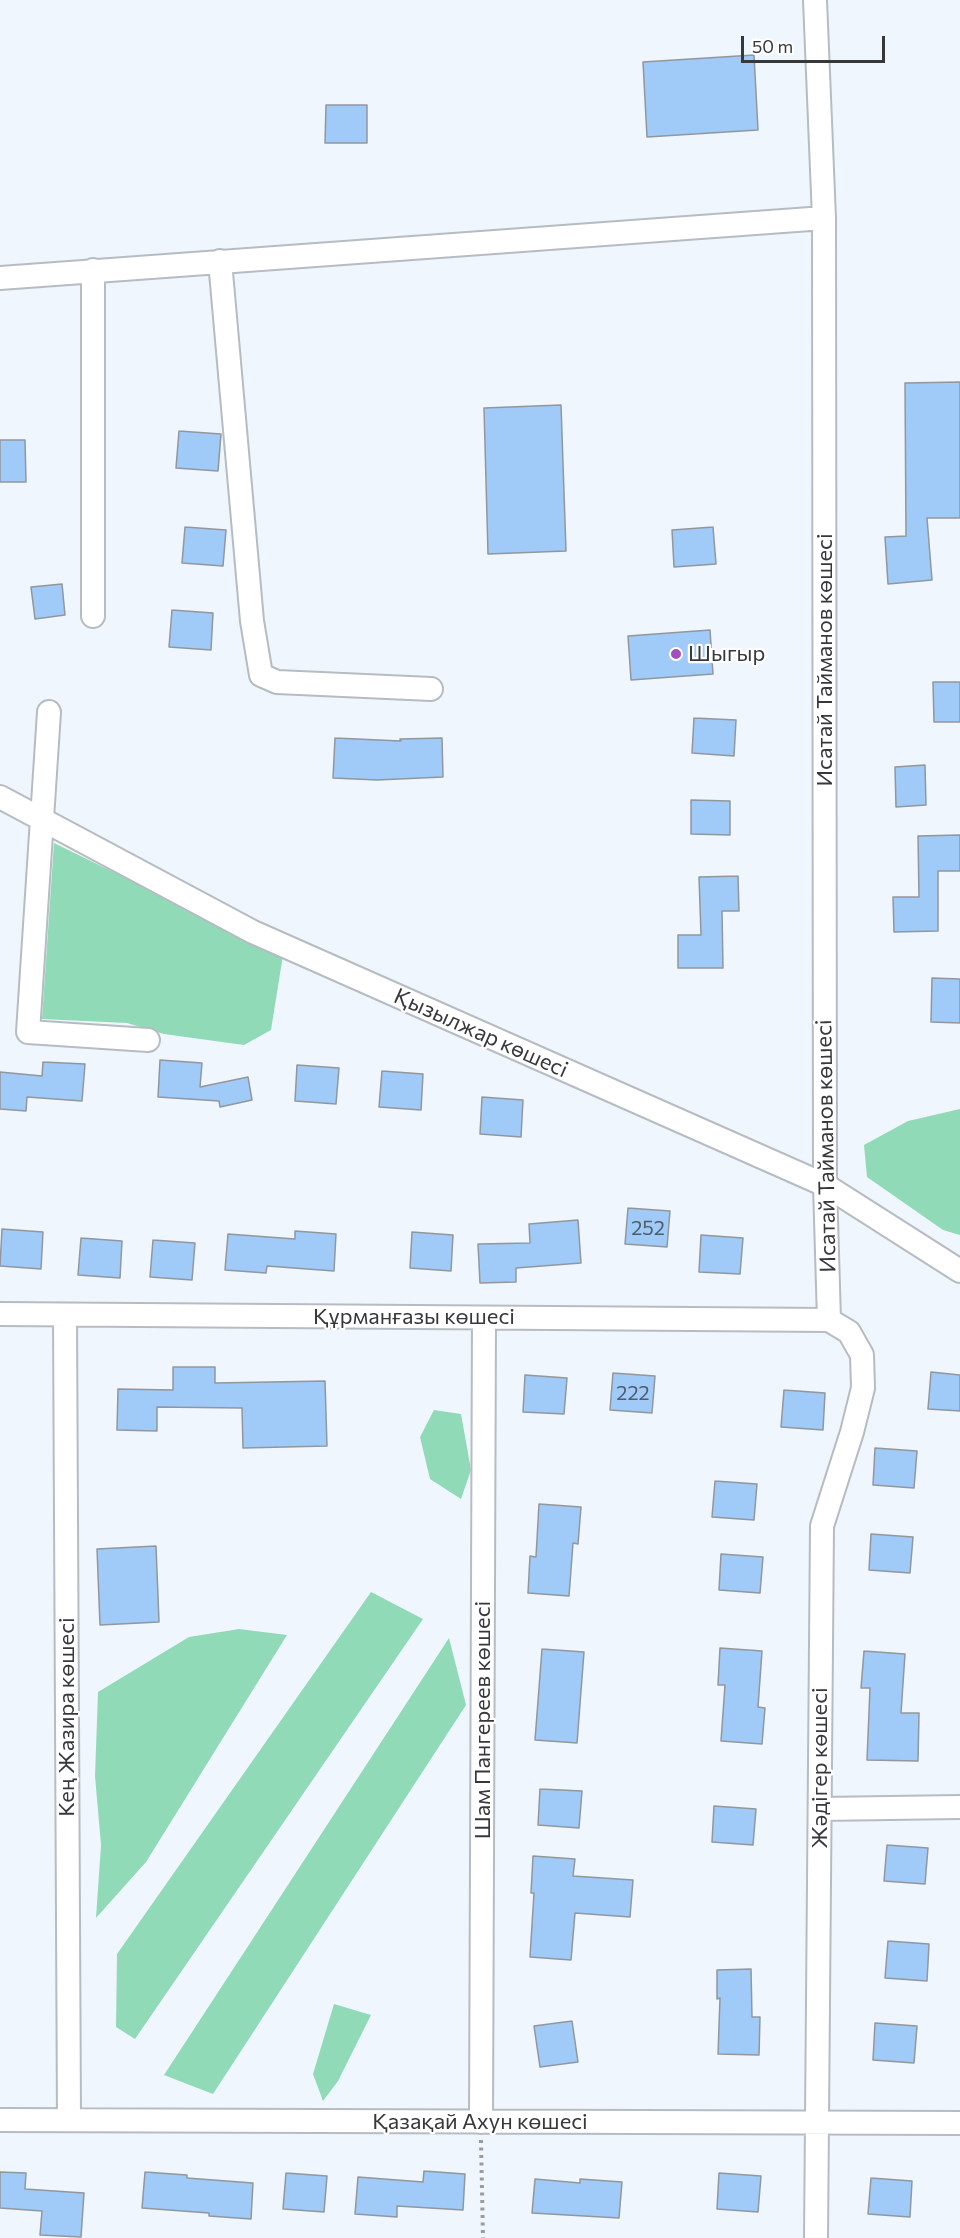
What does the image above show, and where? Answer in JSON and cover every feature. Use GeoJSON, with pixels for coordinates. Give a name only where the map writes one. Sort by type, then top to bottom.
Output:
{"type":"FeatureCollection","features":[{"type":"Feature","properties":{"kind":"street","name":"Исатай Тайманов көшесі"},"geometry":{"type":"LineString","coordinates":[[815,0],[824,218],[825,1185],[829,1320]]}},
{"type":"Feature","properties":{"kind":"street"},"geometry":{"type":"LineString","coordinates":[[0,278],[824,218]]}},
{"type":"Feature","properties":{"kind":"street"},"geometry":{"type":"LineString","coordinates":[[220,261],[252,621],[261,675],[277,682],[431,689]]}},
{"type":"Feature","properties":{"kind":"street"},"geometry":{"type":"LineString","coordinates":[[93,270],[93,616]]}},
{"type":"Feature","properties":{"kind":"street"},"geometry":{"type":"LineString","coordinates":[[49,712],[28,1032],[148,1040]]}},
{"type":"Feature","properties":{"kind":"street","name":"Қызылжар көшесі"},"geometry":{"type":"LineString","coordinates":[[0,797],[253,932],[825,1185],[960,1271]]}},
{"type":"Feature","properties":{"kind":"street","name":"Құрманғазы көшесі"},"geometry":{"type":"LineString","coordinates":[[0,1314],[829,1320]]}},
{"type":"Feature","properties":{"kind":"street","name":"Кең Жазира көшесі"},"geometry":{"type":"LineString","coordinates":[[65,1315],[69,2120]]}},
{"type":"Feature","properties":{"kind":"street","name":"Шам Пангереев көшесі"},"geometry":{"type":"LineString","coordinates":[[481,2122],[484,1318]]}},
{"type":"Feature","properties":{"kind":"street","name":"Жәдігер көшесі"},"geometry":{"type":"LineString","coordinates":[[816,2238],[822,1526],[852,1432],[863,1388],[862,1355],[849,1332],[829,1320]]}},
{"type":"Feature","properties":{"kind":"street"},"geometry":{"type":"LineString","coordinates":[[820,1809],[960,1807]]}},
{"type":"Feature","properties":{"kind":"street","name":"Қазақай Ахун көшесі"},"geometry":{"type":"LineString","coordinates":[[0,2120],[960,2123]]}},
{"type":"Feature","properties":{"kind":"path"},"geometry":{"type":"LineString","coordinates":[[481,2122],[483,2238]]}},
{"type":"Feature","properties":{"kind":"green space"},"geometry":{"type":"Polygon","coordinates":[[[54,843],[283,955],[271,1030],[244,1045],[164,1034],[127,1023],[42,1019],[54,843]]]}},
{"type":"Feature","properties":{"kind":"green space"},"geometry":{"type":"Polygon","coordinates":[[[960,1109],[960,1235],[943,1230],[867,1177],[864,1145],[908,1121],[960,1109]]]}},
{"type":"Feature","properties":{"kind":"green space"},"geometry":{"type":"Polygon","coordinates":[[[434,1410],[461,1414],[471,1470],[461,1499],[430,1479],[420,1437],[434,1410]]]}},
{"type":"Feature","properties":{"kind":"green space"},"geometry":{"type":"Polygon","coordinates":[[[371,1592],[423,1619],[135,2039],[116,2027],[117,1954],[371,1592]]]}},
{"type":"Feature","properties":{"kind":"green space"},"geometry":{"type":"Polygon","coordinates":[[[239,1629],[287,1635],[146,1862],[96,1918],[101,1845],[95,1776],[98,1692],[189,1637],[239,1629]]]}},
{"type":"Feature","properties":{"kind":"green space"},"geometry":{"type":"Polygon","coordinates":[[[449,1638],[466,1705],[213,2094],[164,2075],[449,1638]]]}},
{"type":"Feature","properties":{"kind":"green space"},"geometry":{"type":"Polygon","coordinates":[[[334,2004],[371,2015],[338,2081],[323,2101],[313,2074],[334,2004]]]}},
{"type":"Feature","properties":{"kind":"building"},"geometry":{"type":"Polygon","coordinates":[[[754,55],[758,130],[647,137],[643,62],[754,55]]]}},
{"type":"Feature","properties":{"kind":"building"},"geometry":{"type":"Polygon","coordinates":[[[326,105],[367,105],[367,143],[325,143],[326,105]]]}},
{"type":"Feature","properties":{"kind":"building"},"geometry":{"type":"Polygon","coordinates":[[[960,382],[960,518],[927,518],[932,580],[888,584],[885,537],[906,536],[905,383],[960,382]]]}},
{"type":"Feature","properties":{"kind":"building"},"geometry":{"type":"Polygon","coordinates":[[[561,405],[566,551],[488,554],[484,408],[561,405]]]}},
{"type":"Feature","properties":{"kind":"building"},"geometry":{"type":"Polygon","coordinates":[[[179,431],[221,434],[218,471],[176,468],[179,431]]]}},
{"type":"Feature","properties":{"kind":"building"},"geometry":{"type":"Polygon","coordinates":[[[0,440],[25,440],[26,482],[0,482],[0,440]]]}},
{"type":"Feature","properties":{"kind":"building"},"geometry":{"type":"Polygon","coordinates":[[[185,527],[226,530],[223,566],[182,563],[185,527]]]}},
{"type":"Feature","properties":{"kind":"building"},"geometry":{"type":"Polygon","coordinates":[[[713,527],[716,564],[674,567],[672,530],[713,527]]]}},
{"type":"Feature","properties":{"kind":"building"},"geometry":{"type":"Polygon","coordinates":[[[62,584],[65,615],[35,619],[31,587],[62,584]]]}},
{"type":"Feature","properties":{"kind":"building"},"geometry":{"type":"Polygon","coordinates":[[[172,610],[213,613],[211,650],[169,647],[172,610]]]}},
{"type":"Feature","properties":{"kind":"building"},"geometry":{"type":"Polygon","coordinates":[[[710,630],[713,674],[631,680],[628,636],[710,630]]]}},
{"type":"Feature","properties":{"kind":"building"},"geometry":{"type":"Polygon","coordinates":[[[933,682],[960,682],[960,722],[934,722],[933,682]]]}},
{"type":"Feature","properties":{"kind":"building"},"geometry":{"type":"Polygon","coordinates":[[[694,718],[736,720],[734,756],[692,753],[694,718]]]}},
{"type":"Feature","properties":{"kind":"building"},"geometry":{"type":"Polygon","coordinates":[[[335,738],[401,741],[400,739],[442,738],[443,777],[377,780],[333,778],[335,738]]]}},
{"type":"Feature","properties":{"kind":"building"},"geometry":{"type":"Polygon","coordinates":[[[925,765],[926,805],[896,807],[895,767],[925,765]]]}},
{"type":"Feature","properties":{"kind":"building"},"geometry":{"type":"Polygon","coordinates":[[[691,800],[730,801],[730,835],[691,834],[691,800]]]}},
{"type":"Feature","properties":{"kind":"building"},"geometry":{"type":"Polygon","coordinates":[[[960,835],[960,871],[938,871],[938,931],[894,932],[893,897],[919,897],[918,836],[960,835]]]}},
{"type":"Feature","properties":{"kind":"building"},"geometry":{"type":"Polygon","coordinates":[[[738,876],[739,911],[722,911],[723,968],[678,968],[678,935],[701,935],[699,877],[738,876]]]}},
{"type":"Feature","properties":{"kind":"building"},"geometry":{"type":"Polygon","coordinates":[[[932,978],[960,979],[960,1023],[931,1022],[932,978]]]}},
{"type":"Feature","properties":{"kind":"building"},"geometry":{"type":"Polygon","coordinates":[[[160,1060],[202,1063],[200,1087],[248,1077],[252,1100],[220,1107],[219,1101],[158,1097],[160,1060]]]}},
{"type":"Feature","properties":{"kind":"building"},"geometry":{"type":"Polygon","coordinates":[[[43,1062],[85,1064],[82,1101],[27,1097],[26,1111],[0,1109],[0,1072],[42,1076],[43,1062]]]}},
{"type":"Feature","properties":{"kind":"building"},"geometry":{"type":"Polygon","coordinates":[[[297,1065],[339,1068],[336,1104],[295,1101],[297,1065]]]}},
{"type":"Feature","properties":{"kind":"building"},"geometry":{"type":"Polygon","coordinates":[[[382,1071],[423,1074],[421,1110],[379,1107],[382,1071]]]}},
{"type":"Feature","properties":{"kind":"building"},"geometry":{"type":"Polygon","coordinates":[[[482,1097],[523,1100],[521,1137],[480,1134],[482,1097]]]}},
{"type":"Feature","properties":{"kind":"building"},"geometry":{"type":"Polygon","coordinates":[[[628,1208],[670,1211],[667,1247],[625,1244],[628,1208]]]}},
{"type":"Feature","properties":{"kind":"building"},"geometry":{"type":"Polygon","coordinates":[[[578,1220],[581,1263],[516,1268],[516,1282],[480,1283],[478,1244],[530,1243],[529,1224],[578,1220]]]}},
{"type":"Feature","properties":{"kind":"building"},"geometry":{"type":"Polygon","coordinates":[[[2,1229],[43,1232],[41,1269],[0,1266],[2,1229]]]}},
{"type":"Feature","properties":{"kind":"building"},"geometry":{"type":"Polygon","coordinates":[[[295,1231],[336,1234],[334,1271],[267,1266],[266,1273],[225,1270],[228,1234],[295,1239],[295,1231]]]}},
{"type":"Feature","properties":{"kind":"building"},"geometry":{"type":"Polygon","coordinates":[[[412,1232],[453,1235],[451,1271],[410,1268],[412,1232]]]}},
{"type":"Feature","properties":{"kind":"building"},"geometry":{"type":"Polygon","coordinates":[[[701,1235],[743,1238],[740,1274],[699,1272],[701,1235]]]}},
{"type":"Feature","properties":{"kind":"building"},"geometry":{"type":"Polygon","coordinates":[[[81,1238],[122,1241],[120,1278],[78,1275],[81,1238]]]}},
{"type":"Feature","properties":{"kind":"building"},"geometry":{"type":"Polygon","coordinates":[[[153,1240],[195,1243],[192,1280],[150,1277],[153,1240]]]}},
{"type":"Feature","properties":{"kind":"building"},"geometry":{"type":"Polygon","coordinates":[[[173,1367],[215,1367],[215,1383],[325,1381],[327,1446],[243,1448],[242,1408],[157,1407],[157,1431],[117,1430],[118,1389],[173,1390],[173,1367]]]}},
{"type":"Feature","properties":{"kind":"building"},"geometry":{"type":"Polygon","coordinates":[[[931,1372],[960,1375],[960,1411],[928,1409],[931,1372]]]}},
{"type":"Feature","properties":{"kind":"building"},"geometry":{"type":"Polygon","coordinates":[[[613,1373],[655,1376],[652,1413],[610,1410],[613,1373]]]}},
{"type":"Feature","properties":{"kind":"building"},"geometry":{"type":"Polygon","coordinates":[[[525,1375],[567,1378],[564,1414],[523,1412],[525,1375]]]}},
{"type":"Feature","properties":{"kind":"building"},"geometry":{"type":"Polygon","coordinates":[[[784,1390],[825,1393],[823,1430],[781,1427],[784,1390]]]}},
{"type":"Feature","properties":{"kind":"building"},"geometry":{"type":"Polygon","coordinates":[[[875,1448],[917,1451],[914,1488],[873,1485],[875,1448]]]}},
{"type":"Feature","properties":{"kind":"building"},"geometry":{"type":"Polygon","coordinates":[[[715,1481],[757,1484],[754,1520],[712,1517],[715,1481]]]}},
{"type":"Feature","properties":{"kind":"building"},"geometry":{"type":"Polygon","coordinates":[[[539,1504],[581,1507],[578,1544],[573,1543],[569,1596],[528,1593],[530,1556],[536,1557],[539,1504]]]}},
{"type":"Feature","properties":{"kind":"building"},"geometry":{"type":"Polygon","coordinates":[[[871,1534],[913,1537],[910,1573],[869,1570],[871,1534]]]}},
{"type":"Feature","properties":{"kind":"building"},"geometry":{"type":"Polygon","coordinates":[[[156,1546],[159,1622],[100,1625],[97,1549],[156,1546]]]}},
{"type":"Feature","properties":{"kind":"building"},"geometry":{"type":"Polygon","coordinates":[[[721,1554],[763,1557],[760,1593],[719,1590],[721,1554]]]}},
{"type":"Feature","properties":{"kind":"building"},"geometry":{"type":"Polygon","coordinates":[[[720,1648],[762,1651],[758,1707],[765,1708],[762,1744],[721,1741],[725,1685],[718,1685],[720,1648]]]}},
{"type":"Feature","properties":{"kind":"building"},"geometry":{"type":"Polygon","coordinates":[[[542,1649],[584,1652],[577,1743],[535,1740],[542,1649]]]}},
{"type":"Feature","properties":{"kind":"building"},"geometry":{"type":"Polygon","coordinates":[[[864,1651],[905,1654],[901,1713],[919,1713],[918,1761],[867,1760],[870,1688],[861,1688],[864,1651]]]}},
{"type":"Feature","properties":{"kind":"building"},"geometry":{"type":"Polygon","coordinates":[[[540,1789],[582,1791],[579,1828],[538,1825],[540,1789]]]}},
{"type":"Feature","properties":{"kind":"building"},"geometry":{"type":"Polygon","coordinates":[[[714,1806],[756,1809],[753,1845],[712,1842],[714,1806]]]}},
{"type":"Feature","properties":{"kind":"building"},"geometry":{"type":"Polygon","coordinates":[[[887,1845],[928,1848],[925,1884],[884,1881],[887,1845]]]}},
{"type":"Feature","properties":{"kind":"building"},"geometry":{"type":"Polygon","coordinates":[[[533,1856],[575,1859],[573,1876],[633,1880],[630,1917],[575,1913],[571,1960],[530,1957],[534,1893],[531,1893],[533,1856]]]}},
{"type":"Feature","properties":{"kind":"building"},"geometry":{"type":"Polygon","coordinates":[[[888,1941],[929,1944],[927,1981],[885,1978],[888,1941]]]}},
{"type":"Feature","properties":{"kind":"building"},"geometry":{"type":"Polygon","coordinates":[[[751,1969],[752,2017],[760,2017],[759,2055],[718,2054],[720,1998],[717,1999],[717,1970],[751,1969]]]}},
{"type":"Feature","properties":{"kind":"building"},"geometry":{"type":"Polygon","coordinates":[[[572,2021],[578,2062],[540,2067],[534,2026],[572,2021]]]}},
{"type":"Feature","properties":{"kind":"building"},"geometry":{"type":"Polygon","coordinates":[[[875,2023],[917,2026],[914,2063],[873,2060],[875,2023]]]}},
{"type":"Feature","properties":{"kind":"building"},"geometry":{"type":"Polygon","coordinates":[[[424,2171],[465,2174],[463,2210],[397,2206],[397,2217],[355,2214],[358,2177],[423,2182],[424,2171]]]}},
{"type":"Feature","properties":{"kind":"building"},"geometry":{"type":"Polygon","coordinates":[[[0,2172],[26,2173],[25,2189],[84,2193],[81,2237],[40,2235],[42,2211],[0,2208],[0,2172]]]}},
{"type":"Feature","properties":{"kind":"building"},"geometry":{"type":"Polygon","coordinates":[[[145,2172],[253,2183],[251,2219],[142,2208],[145,2172]]]}},
{"type":"Feature","properties":{"kind":"building"},"geometry":{"type":"Polygon","coordinates":[[[286,2173],[327,2176],[324,2212],[283,2209],[286,2173]]]}},
{"type":"Feature","properties":{"kind":"building"},"geometry":{"type":"Polygon","coordinates":[[[719,2173],[761,2176],[758,2212],[717,2209],[719,2173]]]}},
{"type":"Feature","properties":{"kind":"building"},"geometry":{"type":"Polygon","coordinates":[[[871,2178],[912,2181],[910,2217],[868,2214],[871,2178]]]}},
{"type":"Feature","properties":{"kind":"building"},"geometry":{"type":"Polygon","coordinates":[[[535,2179],[580,2183],[580,2179],[622,2182],[619,2218],[532,2213],[535,2179]]]}},
{"type":"Feature","properties":{"kind":"place","name":"Шыгыр"},"geometry":{"type":"Point","coordinates":[676,654]}}]}
